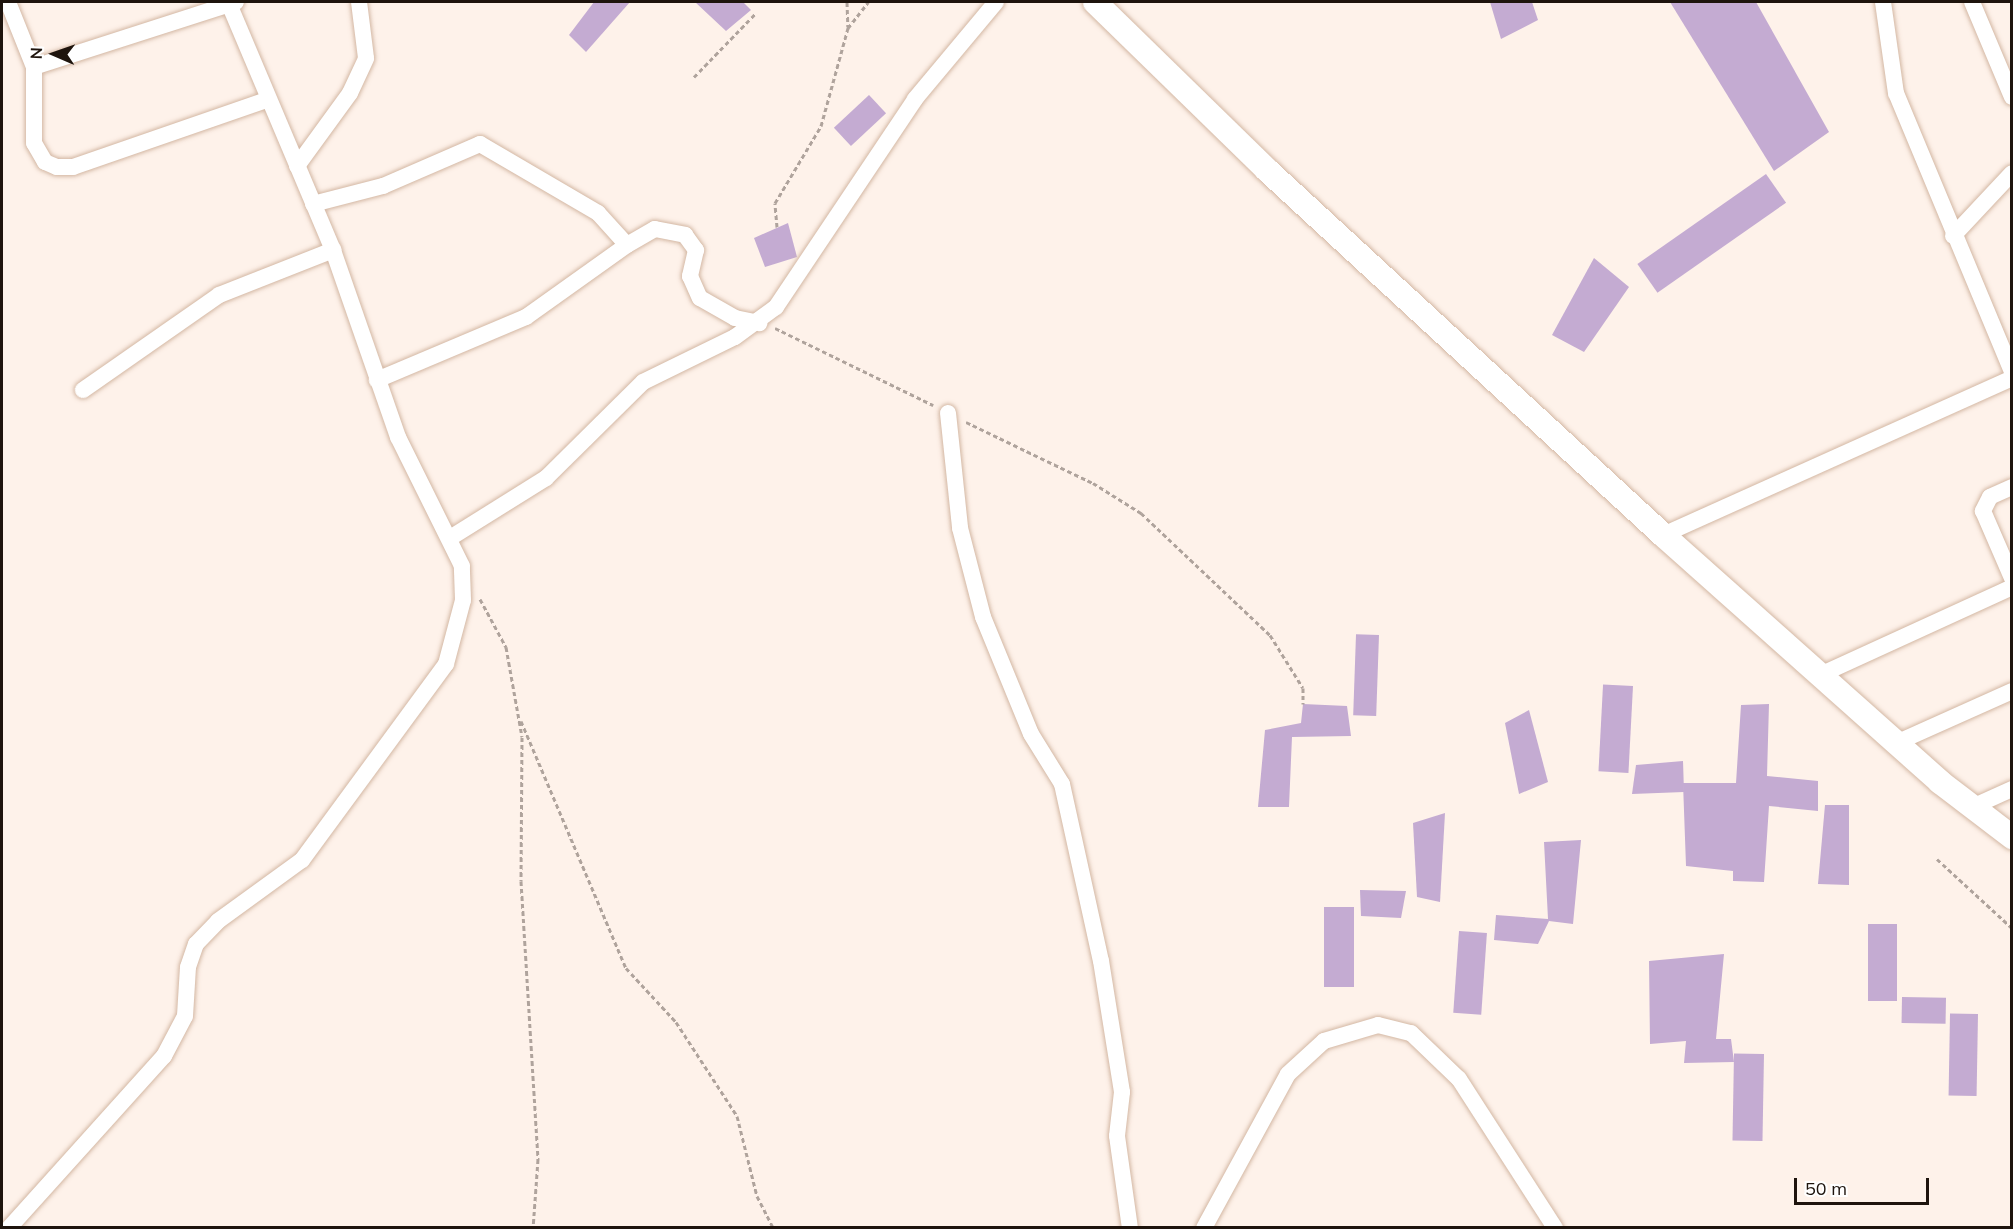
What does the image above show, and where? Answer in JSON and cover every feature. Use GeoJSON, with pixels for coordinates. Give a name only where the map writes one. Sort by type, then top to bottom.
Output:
{"type":"FeatureCollection","features":[{"type":"Feature","properties":{"kind":"main road"},"geometry":{"type":"LineString","coordinates":[[1095,2],[1267,170],[1663,535],[1970,808],[2012,837]]}},
{"type":"Feature","properties":{"kind":"street"},"geometry":{"type":"LineString","coordinates":[[8,2],[34,67],[34,143],[45,162],[57,168],[73,167],[266,100]]}},
{"type":"Feature","properties":{"kind":"street"},"geometry":{"type":"LineString","coordinates":[[9,1227],[164,1056],[185,1016],[188,967],[196,944],[218,921],[302,860],[446,664],[462,600],[462,566],[398,437],[333,250],[266,100],[231,2],[34,67]]}},
{"type":"Feature","properties":{"kind":"street"},"geometry":{"type":"LineString","coordinates":[[297,166],[350,93],[366,58],[359,2]]}},
{"type":"Feature","properties":{"kind":"street"},"geometry":{"type":"LineString","coordinates":[[450,538],[546,478],[643,382],[759,323],[797,282],[915,99],[996,2]]}},
{"type":"Feature","properties":{"kind":"street"},"geometry":{"type":"LineString","coordinates":[[1883,2],[1896,93],[1953,236],[2012,370]]}},
{"type":"Feature","properties":{"kind":"street"},"geometry":{"type":"LineString","coordinates":[[1972,2],[2012,97]]}},
{"type":"Feature","properties":{"kind":"street"},"geometry":{"type":"LineString","coordinates":[[313,204],[383,186],[471,146],[488,145],[598,213],[627,245]]}},
{"type":"Feature","properties":{"kind":"street"},"geometry":{"type":"LineString","coordinates":[[1953,236],[2012,172]]}},
{"type":"Feature","properties":{"kind":"street"},"geometry":{"type":"LineString","coordinates":[[377,380],[526,317],[627,245],[655,229],[685,235],[696,250],[690,276],[700,298],[735,318],[759,323]]}},
{"type":"Feature","properties":{"kind":"street"},"geometry":{"type":"LineString","coordinates":[[84,390],[219,295],[333,250]]}},
{"type":"Feature","properties":{"kind":"street"},"geometry":{"type":"LineString","coordinates":[[1663,535],[2012,378]]}},
{"type":"Feature","properties":{"kind":"street"},"geometry":{"type":"LineString","coordinates":[[948,413],[960,528],[983,617],[1031,734],[1062,784],[1122,1092],[1117,1136],[1130,1227]]}},
{"type":"Feature","properties":{"kind":"street"},"geometry":{"type":"LineString","coordinates":[[2012,487],[1990,497],[1983,511],[2012,578]]}},
{"type":"Feature","properties":{"kind":"street"},"geometry":{"type":"LineString","coordinates":[[1820,675],[2012,587]]}},
{"type":"Feature","properties":{"kind":"street"},"geometry":{"type":"LineString","coordinates":[[1896,742],[2012,691]]}},
{"type":"Feature","properties":{"kind":"street"},"geometry":{"type":"LineString","coordinates":[[1970,808],[2012,789]]}},
{"type":"Feature","properties":{"kind":"street"},"geometry":{"type":"LineString","coordinates":[[1204,1227],[1288,1074],[1324,1041],[1378,1025],[1411,1033],[1459,1080],[1555,1227]]}},
{"type":"Feature","properties":{"kind":"path"},"geometry":{"type":"LineString","coordinates":[[777,227],[775,203],[821,126],[848,28],[847,2]]}},
{"type":"Feature","properties":{"kind":"path"},"geometry":{"type":"LineString","coordinates":[[848,28],[868,2]]}},
{"type":"Feature","properties":{"kind":"path"},"geometry":{"type":"LineString","coordinates":[[694,77],[755,14]]}},
{"type":"Feature","properties":{"kind":"path"},"geometry":{"type":"LineString","coordinates":[[759,323],[877,373],[948,413],[1093,483],[1141,513],[1270,635],[1303,688],[1303,704]]}},
{"type":"Feature","properties":{"kind":"path"},"geometry":{"type":"LineString","coordinates":[[478,596],[506,647],[518,714],[521,881],[538,1159],[533,1227]]}},
{"type":"Feature","properties":{"kind":"path"},"geometry":{"type":"LineString","coordinates":[[518,714],[626,968],[676,1022],[737,1116],[757,1196],[772,1227]]}},
{"type":"Feature","properties":{"kind":"path"},"geometry":{"type":"LineString","coordinates":[[1936,859],[2012,928]]}},
{"type":"Feature","properties":{"kind":"building"},"geometry":{"type":"Polygon","coordinates":[[[594,2],[630,2],[586,52],[569,35],[594,2]]]}},
{"type":"Feature","properties":{"kind":"building"},"geometry":{"type":"Polygon","coordinates":[[[695,2],[743,2],[751,10],[726,31],[695,2]]]}},
{"type":"Feature","properties":{"kind":"building"},"geometry":{"type":"Polygon","coordinates":[[[1490,2],[1532,2],[1538,20],[1501,39],[1490,2]]]}},
{"type":"Feature","properties":{"kind":"building"},"geometry":{"type":"Polygon","coordinates":[[[1670,2],[1756,2],[1829,132],[1774,171],[1670,2]]]}},
{"type":"Feature","properties":{"kind":"building"},"geometry":{"type":"Polygon","coordinates":[[[869,95],[886,113],[851,146],[834,128],[869,95]]]}},
{"type":"Feature","properties":{"kind":"building"},"geometry":{"type":"Polygon","coordinates":[[[1766,174],[1786,203],[1657,293],[1637,264],[1766,174]]]}},
{"type":"Feature","properties":{"kind":"building"},"geometry":{"type":"Polygon","coordinates":[[[788,223],[797,257],[765,267],[754,238],[788,223]]]}},
{"type":"Feature","properties":{"kind":"building"},"geometry":{"type":"Polygon","coordinates":[[[1594,258],[1629,287],[1584,352],[1552,335],[1594,258]]]}},
{"type":"Feature","properties":{"kind":"building"},"geometry":{"type":"Polygon","coordinates":[[[1356,634],[1379,635],[1376,716],[1353,715],[1356,634]]]}},
{"type":"Feature","properties":{"kind":"building"},"geometry":{"type":"Polygon","coordinates":[[[1603,684],[1633,686],[1628,773],[1598,771],[1603,684]]]}},
{"type":"Feature","properties":{"kind":"building"},"geometry":{"type":"Polygon","coordinates":[[[1303,704],[1347,706],[1351,736],[1292,737],[1289,807],[1258,807],[1265,730],[1301,723],[1303,704]]]}},
{"type":"Feature","properties":{"kind":"building"},"geometry":{"type":"Polygon","coordinates":[[[1769,704],[1767,776],[1818,781],[1818,811],[1769,806],[1764,882],[1733,881],[1733,871],[1686,866],[1683,783],[1736,783],[1741,705],[1769,704]]]}},
{"type":"Feature","properties":{"kind":"building"},"geometry":{"type":"Polygon","coordinates":[[[1529,710],[1548,782],[1519,794],[1505,723],[1529,710]]]}},
{"type":"Feature","properties":{"kind":"building"},"geometry":{"type":"Polygon","coordinates":[[[1683,761],[1684,792],[1632,794],[1636,765],[1683,761]]]}},
{"type":"Feature","properties":{"kind":"building"},"geometry":{"type":"Polygon","coordinates":[[[1825,805],[1849,805],[1849,885],[1818,884],[1825,805]]]}},
{"type":"Feature","properties":{"kind":"building"},"geometry":{"type":"Polygon","coordinates":[[[1445,813],[1440,902],[1417,897],[1413,823],[1445,813]]]}},
{"type":"Feature","properties":{"kind":"building"},"geometry":{"type":"Polygon","coordinates":[[[1581,840],[1573,924],[1549,921],[1538,944],[1494,940],[1496,915],[1548,919],[1544,842],[1581,840]]]}},
{"type":"Feature","properties":{"kind":"building"},"geometry":{"type":"Polygon","coordinates":[[[1360,890],[1406,891],[1401,918],[1361,916],[1360,890]]]}},
{"type":"Feature","properties":{"kind":"building"},"geometry":{"type":"Polygon","coordinates":[[[1324,907],[1354,907],[1354,987],[1324,987],[1324,907]]]}},
{"type":"Feature","properties":{"kind":"building"},"geometry":{"type":"Polygon","coordinates":[[[1868,924],[1897,924],[1897,1001],[1868,1001],[1868,924]]]}},
{"type":"Feature","properties":{"kind":"building"},"geometry":{"type":"Polygon","coordinates":[[[1459,931],[1487,933],[1481,1015],[1453,1013],[1459,931]]]}},
{"type":"Feature","properties":{"kind":"building"},"geometry":{"type":"Polygon","coordinates":[[[1724,954],[1716,1039],[1731,1039],[1734,1062],[1684,1063],[1686,1041],[1650,1044],[1649,961],[1724,954]]]}},
{"type":"Feature","properties":{"kind":"building"},"geometry":{"type":"Polygon","coordinates":[[[1902,997],[1946,998],[1946,1024],[1902,1023],[1902,997]]]}},
{"type":"Feature","properties":{"kind":"building"},"geometry":{"type":"Polygon","coordinates":[[[1950,1014],[1978,1014],[1977,1096],[1949,1095],[1950,1014]]]}},
{"type":"Feature","properties":{"kind":"building"},"geometry":{"type":"Polygon","coordinates":[[[1734,1053],[1764,1054],[1762,1141],[1732,1140],[1734,1053]]]}}]}
